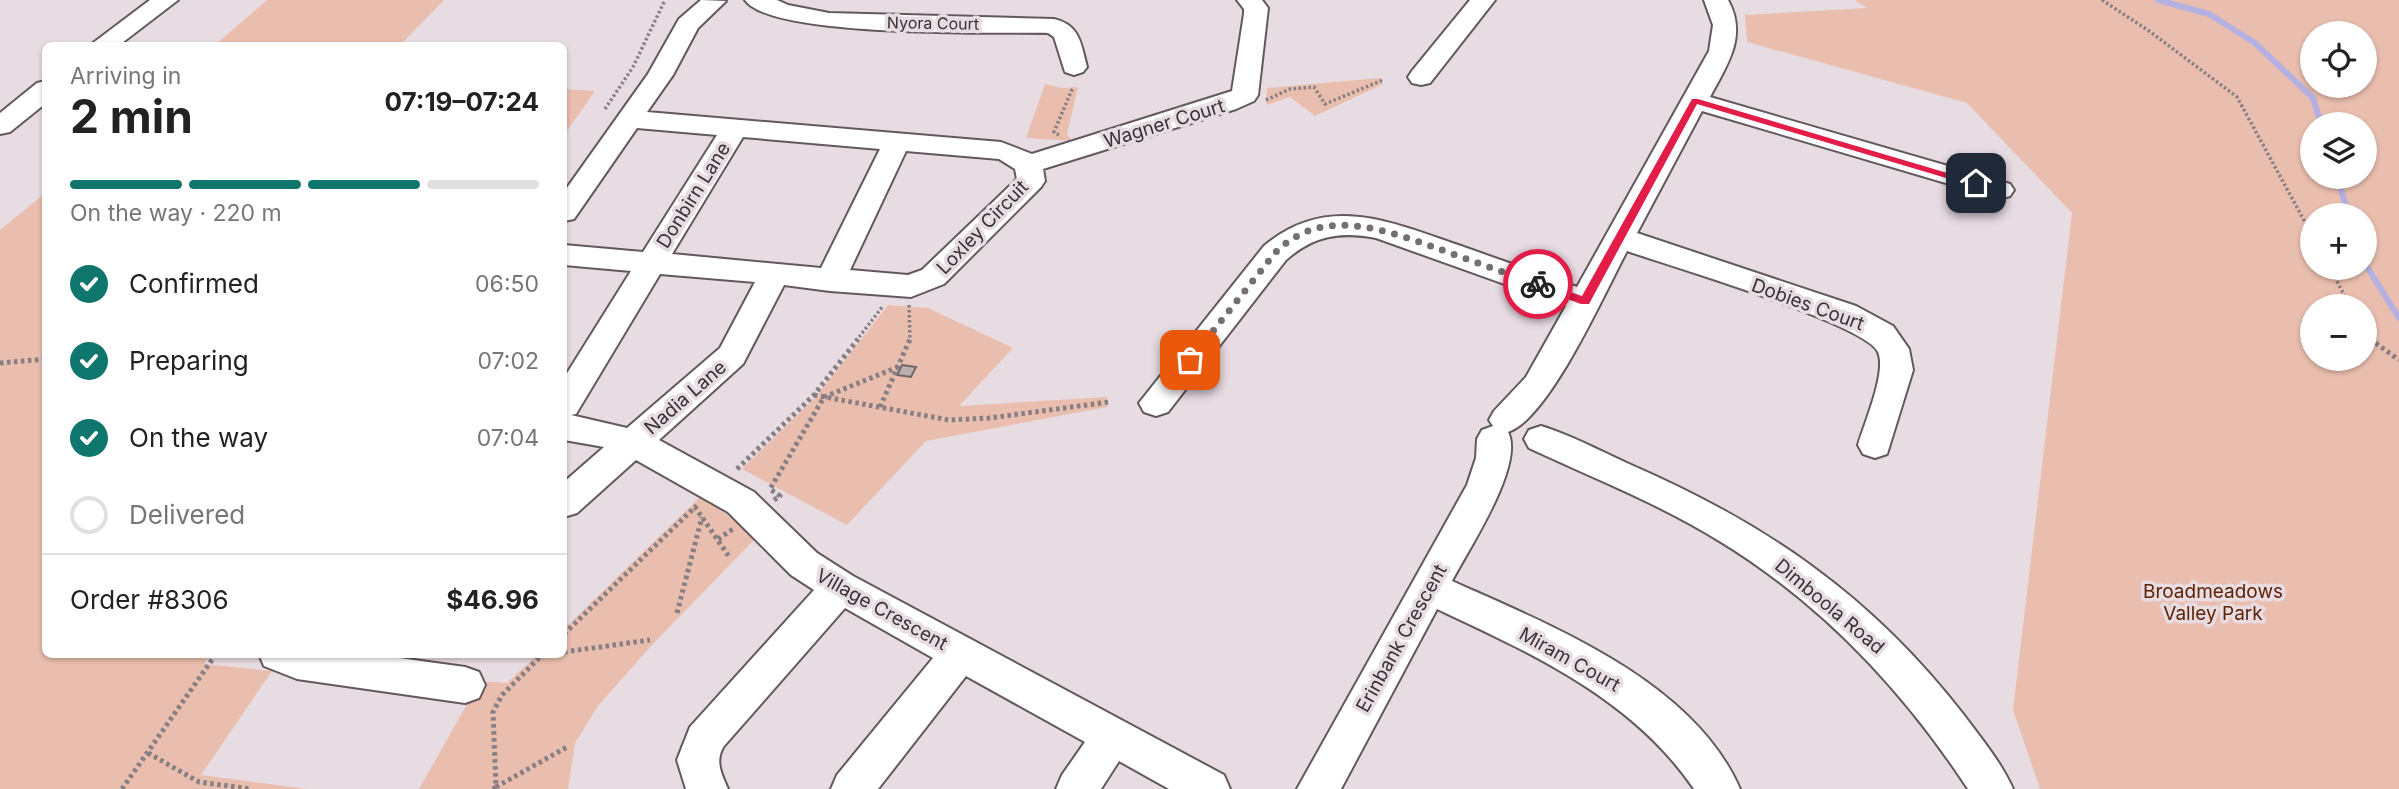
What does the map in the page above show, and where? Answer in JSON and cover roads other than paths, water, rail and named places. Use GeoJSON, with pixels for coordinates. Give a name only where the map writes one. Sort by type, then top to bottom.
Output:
{"type":"FeatureCollection","features":[{"type":"Feature","properties":{"kind":"street"},"geometry":{"type":"LineString","coordinates":[[107,42],[166,0]]}},
{"type":"Feature","properties":{"kind":"street","name":"Wagner Court"},"geometry":{"type":"LineString","coordinates":[[1027,165],[1227,103],[1245,95],[1256,14],[1256,8],[1249,0]]}},
{"type":"Feature","properties":{"kind":"street"},"geometry":{"type":"LineString","coordinates":[[1421,77],[1483,0]]}},
{"type":"Feature","properties":{"kind":"street"},"geometry":{"type":"LineString","coordinates":[[1520,439],[1538,386],[1722,51],[1726,21],[1716,0]]}},
{"type":"Feature","properties":{"kind":"street","name":"Nyora Court"},"geometry":{"type":"LineString","coordinates":[[705,4],[761,2],[804,17],[829,20],[1054,26],[1066,34],[1073,77]]}},
{"type":"Feature","properties":{"kind":"street"},"geometry":{"type":"LineString","coordinates":[[567,207],[617,116],[660,75],[705,4]]}},
{"type":"Feature","properties":{"kind":"street"},"geometry":{"type":"LineString","coordinates":[[0,126],[42,92]]}},
{"type":"Feature","properties":{"kind":"street"},"geometry":{"type":"LineString","coordinates":[[1695,101],[2000,190]]}},
{"type":"Feature","properties":{"kind":"street","name":"Loxley Circuit"},"geometry":{"type":"LineString","coordinates":[[567,255],[830,281],[911,286],[933,277],[1027,186],[1031,174],[1020,158],[1001,151],[617,116]]}},
{"type":"Feature","properties":{"kind":"street","name":"Donbirn Lane"},"geometry":{"type":"LineString","coordinates":[[567,400],[735,128]]}},
{"type":"Feature","properties":{"kind":"street"},"geometry":{"type":"LineString","coordinates":[[830,281],[897,142]]}},
{"type":"Feature","properties":{"kind":"street"},"geometry":{"type":"LineString","coordinates":[[1156,403],[1275,253],[1286,242],[1316,228],[1350,224],[1381,229],[1585,301]]}},
{"type":"Feature","properties":{"kind":"street","name":"Dobies Court"},"geometry":{"type":"LineString","coordinates":[[1619,238],[1845,314],[1879,331],[1889,340],[1898,358],[1875,445]]}},
{"type":"Feature","properties":{"kind":"street","name":"Nadia Lane"},"geometry":{"type":"LineString","coordinates":[[567,500],[732,356],[774,275]]}},
{"type":"Feature","properties":{"kind":"street","name":"Village Crescent"},"geometry":{"type":"LineString","coordinates":[[567,427],[595,432],[632,443],[720,489],[754,514],[804,564],[840,587],[1209,789]]}},
{"type":"Feature","properties":{"kind":"street","name":"Dimboola Road"},"geometry":{"type":"LineString","coordinates":[[1520,439],[1685,505],[1733,531],[1779,562],[1866,632],[1941,715],[1992,789]]}},
{"type":"Feature","properties":{"kind":"street","name":"Erinbank Crescent"},"geometry":{"type":"LineString","coordinates":[[1318,789],[1484,486],[1520,439]]}},
{"type":"Feature","properties":{"kind":"street"},"geometry":{"type":"LineString","coordinates":[[707,789],[698,771],[698,750],[709,733],[840,587]]}},
{"type":"Feature","properties":{"kind":"street","name":"Miram Court"},"geometry":{"type":"LineString","coordinates":[[1428,587],[1584,662],[1624,689],[1655,713],[1689,746],[1719,789]]}},
{"type":"Feature","properties":{"kind":"street"},"geometry":{"type":"LineString","coordinates":[[852,789],[961,653]]}},
{"type":"Feature","properties":{"kind":"street"},"geometry":{"type":"LineString","coordinates":[[288,658],[297,662],[387,663],[465,685]]}},
{"type":"Feature","properties":{"kind":"street"},"geometry":{"type":"LineString","coordinates":[[1077,789],[1112,737]]}},
{"type":"Feature","properties":{"kind":"waterway"},"geometry":{"type":"LineString","coordinates":[[2158,0],[2209,14],[2255,43],[2313,98],[2317,112]]}},
{"type":"Feature","properties":{"kind":"waterway"},"geometry":{"type":"LineString","coordinates":[[2341,189],[2345,203]]}},
{"type":"Feature","properties":{"kind":"waterway"},"geometry":{"type":"LineString","coordinates":[[2375,280],[2399,318]]}},
{"type":"Feature","properties":{"kind":"park label","name":"Broadmeadows Valley Park"},"geometry":{"type":"Point","coordinates":[2213,602]}}]}
